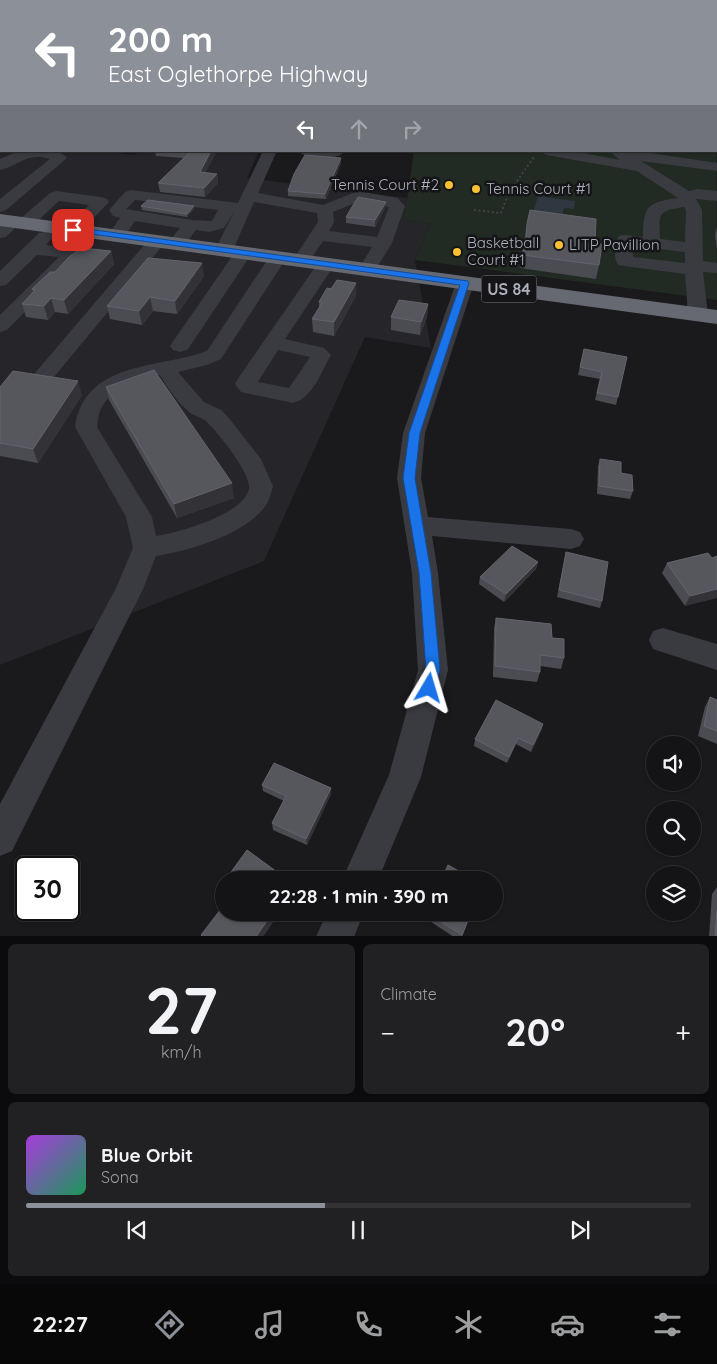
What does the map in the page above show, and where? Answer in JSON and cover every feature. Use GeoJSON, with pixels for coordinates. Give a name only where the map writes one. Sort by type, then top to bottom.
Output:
{"type":"FeatureCollection","features":[{"type":"Feature","properties":{"kind":"highway","name":"US 84"},"geometry":{"type":"LineString","coordinates":[[8,221],[116,235],[170,252],[234,251],[708,316]]}},
{"type":"Feature","properties":{"kind":"street"},"geometry":{"type":"LineString","coordinates":[[269,152],[240,204],[218,224],[209,227],[192,225],[119,213],[117,210],[130,195],[240,204],[325,210],[358,196],[391,201],[397,206],[383,243],[367,270]]}},
{"type":"Feature","properties":{"kind":"street"},"geometry":{"type":"LineString","coordinates":[[314,152],[333,154],[336,152]]}},
{"type":"Feature","properties":{"kind":"street"},"geometry":{"type":"LineString","coordinates":[[617,152],[717,166]]}},
{"type":"Feature","properties":{"kind":"street"},"geometry":{"type":"LineString","coordinates":[[617,152],[688,199],[694,210],[694,261],[708,316]]}},
{"type":"Feature","properties":{"kind":"street"},"geometry":{"type":"LineString","coordinates":[[0,166],[9,158],[25,154],[53,154],[60,158],[8,221]]}},
{"type":"Feature","properties":{"kind":"street"},"geometry":{"type":"LineString","coordinates":[[540,154],[717,181]]}},
{"type":"Feature","properties":{"kind":"street"},"geometry":{"type":"LineString","coordinates":[[650,243],[651,217],[654,210],[662,205],[688,199],[697,194],[717,196]]}},
{"type":"Feature","properties":{"kind":"street"},"geometry":{"type":"LineString","coordinates":[[0,280],[34,249],[101,202],[56,196],[8,221]]}},
{"type":"Feature","properties":{"kind":"street"},"geometry":{"type":"LineString","coordinates":[[180,346],[234,251],[240,204]]}},
{"type":"Feature","properties":{"kind":"street"},"geometry":{"type":"LineString","coordinates":[[0,840],[129,589],[146,548],[140,517],[86,427],[90,408],[109,386],[124,377],[166,366],[201,362],[214,355],[289,259],[318,234],[326,222],[325,210]]}},
{"type":"Feature","properties":{"kind":"street"},"geometry":{"type":"LineString","coordinates":[[116,235],[131,215]]}},
{"type":"Feature","properties":{"kind":"street"},"geometry":{"type":"LineString","coordinates":[[42,378],[139,262],[170,252],[192,225]]}},
{"type":"Feature","properties":{"kind":"street"},"geometry":{"type":"LineString","coordinates":[[318,234],[383,243]]}},
{"type":"Feature","properties":{"kind":"street"},"geometry":{"type":"LineString","coordinates":[[694,261],[624,261],[626,240],[650,243],[717,268]]}},
{"type":"Feature","properties":{"kind":"street"},"geometry":{"type":"LineString","coordinates":[[0,326],[72,254],[34,249]]}},
{"type":"Feature","properties":{"kind":"street"},"geometry":{"type":"LineString","coordinates":[[364,871],[405,777],[433,670],[425,573],[409,478],[414,433],[465,283]]}},
{"type":"Feature","properties":{"kind":"street"},"geometry":{"type":"LineString","coordinates":[[146,548],[182,542],[235,520],[256,501],[261,486],[253,465],[220,422],[213,414],[196,407],[176,383],[166,366]]}},
{"type":"Feature","properties":{"kind":"street"},"geometry":{"type":"LineString","coordinates":[[418,525],[570,539]]}},
{"type":"Feature","properties":{"kind":"street"},"geometry":{"type":"LineString","coordinates":[[664,640],[717,657]]}},
{"type":"Feature","properties":{"kind":"street"},"geometry":{"type":"LineString","coordinates":[[335,936],[342,921]]}},
{"type":"Feature","properties":{"kind":"lane"},"geometry":{"type":"LineString","coordinates":[[273,343],[326,264]]}},
{"type":"Feature","properties":{"kind":"path"},"geometry":{"type":"LineString","coordinates":[[474,210],[501,213],[509,192],[524,169],[540,154]]}},
{"type":"Feature","properties":{"kind":"shaded area"},"geometry":{"type":"Polygon","coordinates":[[[0,152],[111,152],[135,155],[138,152],[259,152],[247,178],[407,198],[405,220],[431,224],[415,260],[431,348],[365,337],[264,561],[0,665],[0,152]]]}},
{"type":"Feature","properties":{"kind":"shaded area"},"geometry":{"type":"Polygon","coordinates":[[[414,152],[716,152],[717,300],[415,260],[431,224],[404,220],[414,152]]]}},
{"type":"Feature","properties":{"kind":"shaded area"},"geometry":{"type":"Polygon","coordinates":[[[538,196],[575,201],[574,209],[564,208],[561,221],[532,217],[538,196]]]}},
{"type":"Feature","properties":{"kind":"building"},"geometry":{"type":"Polygon","coordinates":[[[190,152],[210,152],[200,172],[217,174],[204,188],[158,183],[190,152]]]}},
{"type":"Feature","properties":{"kind":"building"},"geometry":{"type":"Polygon","coordinates":[[[305,155],[341,158],[325,194],[288,191],[294,174],[305,155]]]}},
{"type":"Feature","properties":{"kind":"building"},"geometry":{"type":"Polygon","coordinates":[[[358,197],[386,202],[375,220],[346,217],[358,197]]]}},
{"type":"Feature","properties":{"kind":"building"},"geometry":{"type":"Polygon","coordinates":[[[148,200],[194,206],[187,214],[141,206],[148,200]]]}},
{"type":"Feature","properties":{"kind":"building","name":"LITP Pavillion"},"geometry":{"type":"Polygon","coordinates":[[[530,210],[596,219],[595,243],[602,244],[599,265],[522,255],[530,210]]]}},
{"type":"Feature","properties":{"kind":"building"},"geometry":{"type":"Polygon","coordinates":[[[82,248],[111,251],[64,300],[51,298],[44,306],[22,304],[35,290],[32,289],[50,272],[55,272],[69,257],[82,248]]]}},
{"type":"Feature","properties":{"kind":"building"},"geometry":{"type":"Polygon","coordinates":[[[148,258],[202,263],[175,301],[150,297],[139,311],[107,306],[148,258]]]}},
{"type":"Feature","properties":{"kind":"building"},"geometry":{"type":"Polygon","coordinates":[[[337,280],[356,283],[334,322],[312,319],[322,303],[319,302],[327,288],[331,289],[337,280]]]}},
{"type":"Feature","properties":{"kind":"building"},"geometry":{"type":"Polygon","coordinates":[[[399,300],[428,304],[421,322],[391,317],[399,300]]]}},
{"type":"Feature","properties":{"kind":"building"},"geometry":{"type":"Polygon","coordinates":[[[584,349],[627,357],[618,397],[597,393],[602,372],[580,367],[584,349]]]}},
{"type":"Feature","properties":{"kind":"building"},"geometry":{"type":"Polygon","coordinates":[[[154,370],[232,483],[174,504],[106,387],[154,370]]]}},
{"type":"Feature","properties":{"kind":"building"},"geometry":{"type":"Polygon","coordinates":[[[13,371],[78,381],[33,449],[0,443],[0,387],[13,371]]]}},
{"type":"Feature","properties":{"kind":"building"},"geometry":{"type":"Polygon","coordinates":[[[600,459],[621,462],[621,473],[632,475],[633,491],[599,486],[600,459]]]}},
{"type":"Feature","properties":{"kind":"building"},"geometry":{"type":"Polygon","coordinates":[[[512,546],[538,562],[506,594],[480,577],[512,546]]]}},
{"type":"Feature","properties":{"kind":"building"},"geometry":{"type":"Polygon","coordinates":[[[566,552],[608,562],[602,601],[559,590],[566,552]]]}},
{"type":"Feature","properties":{"kind":"building"},"geometry":{"type":"Polygon","coordinates":[[[708,553],[712,558],[717,556],[717,589],[690,596],[667,563],[708,553]]]}},
{"type":"Feature","properties":{"kind":"building"},"geometry":{"type":"Polygon","coordinates":[[[496,618],[551,624],[552,638],[564,639],[564,658],[540,655],[540,672],[495,666],[496,618]]]}},
{"type":"Feature","properties":{"kind":"building"},"geometry":{"type":"Polygon","coordinates":[[[710,697],[717,700],[717,731],[704,726],[710,697]]]}},
{"type":"Feature","properties":{"kind":"building"},"geometry":{"type":"Polygon","coordinates":[[[496,700],[543,724],[533,745],[518,738],[509,757],[475,739],[496,700]]]}},
{"type":"Feature","properties":{"kind":"building"},"geometry":{"type":"Polygon","coordinates":[[[274,763],[331,788],[306,839],[272,823],[286,796],[262,785],[274,763]]]}},
{"type":"Feature","properties":{"kind":"building"},"geometry":{"type":"Polygon","coordinates":[[[247,850],[276,871],[232,871],[247,850]]]}},
{"type":"Feature","properties":{"kind":"building"},"geometry":{"type":"Polygon","coordinates":[[[448,865],[459,871],[445,871],[448,865]]]}},
{"type":"Feature","properties":{"kind":"building"},"geometry":{"type":"Polygon","coordinates":[[[717,910],[717,936],[715,936],[717,910]]]}},
{"type":"Feature","properties":{"kind":"building"},"geometry":{"type":"Polygon","coordinates":[[[215,917],[215,921],[267,921],[257,936],[202,936],[215,917]]]}},
{"type":"Feature","properties":{"kind":"building"},"geometry":{"type":"Polygon","coordinates":[[[440,921],[467,921],[462,935],[440,921]]]}},
{"type":"Feature","properties":{"kind":"place","name":"Tennis Court #2"},"geometry":{"type":"Point","coordinates":[449,185]}},
{"type":"Feature","properties":{"kind":"place","name":"Tennis Court #1"},"geometry":{"type":"Point","coordinates":[476,189]}},
{"type":"Feature","properties":{"kind":"place","name":"LITP Pavillion"},"geometry":{"type":"Point","coordinates":[559,245]}},
{"type":"Feature","properties":{"kind":"place","name":"Basketball Court #1"},"geometry":{"type":"Point","coordinates":[457,252]}},
{"type":"Feature","properties":{"kind":"route"},"geometry":{"type":"LineString","coordinates":[[73,230],[465,283],[414,433],[409,478],[425,573],[433,670],[429,688]]}}]}
